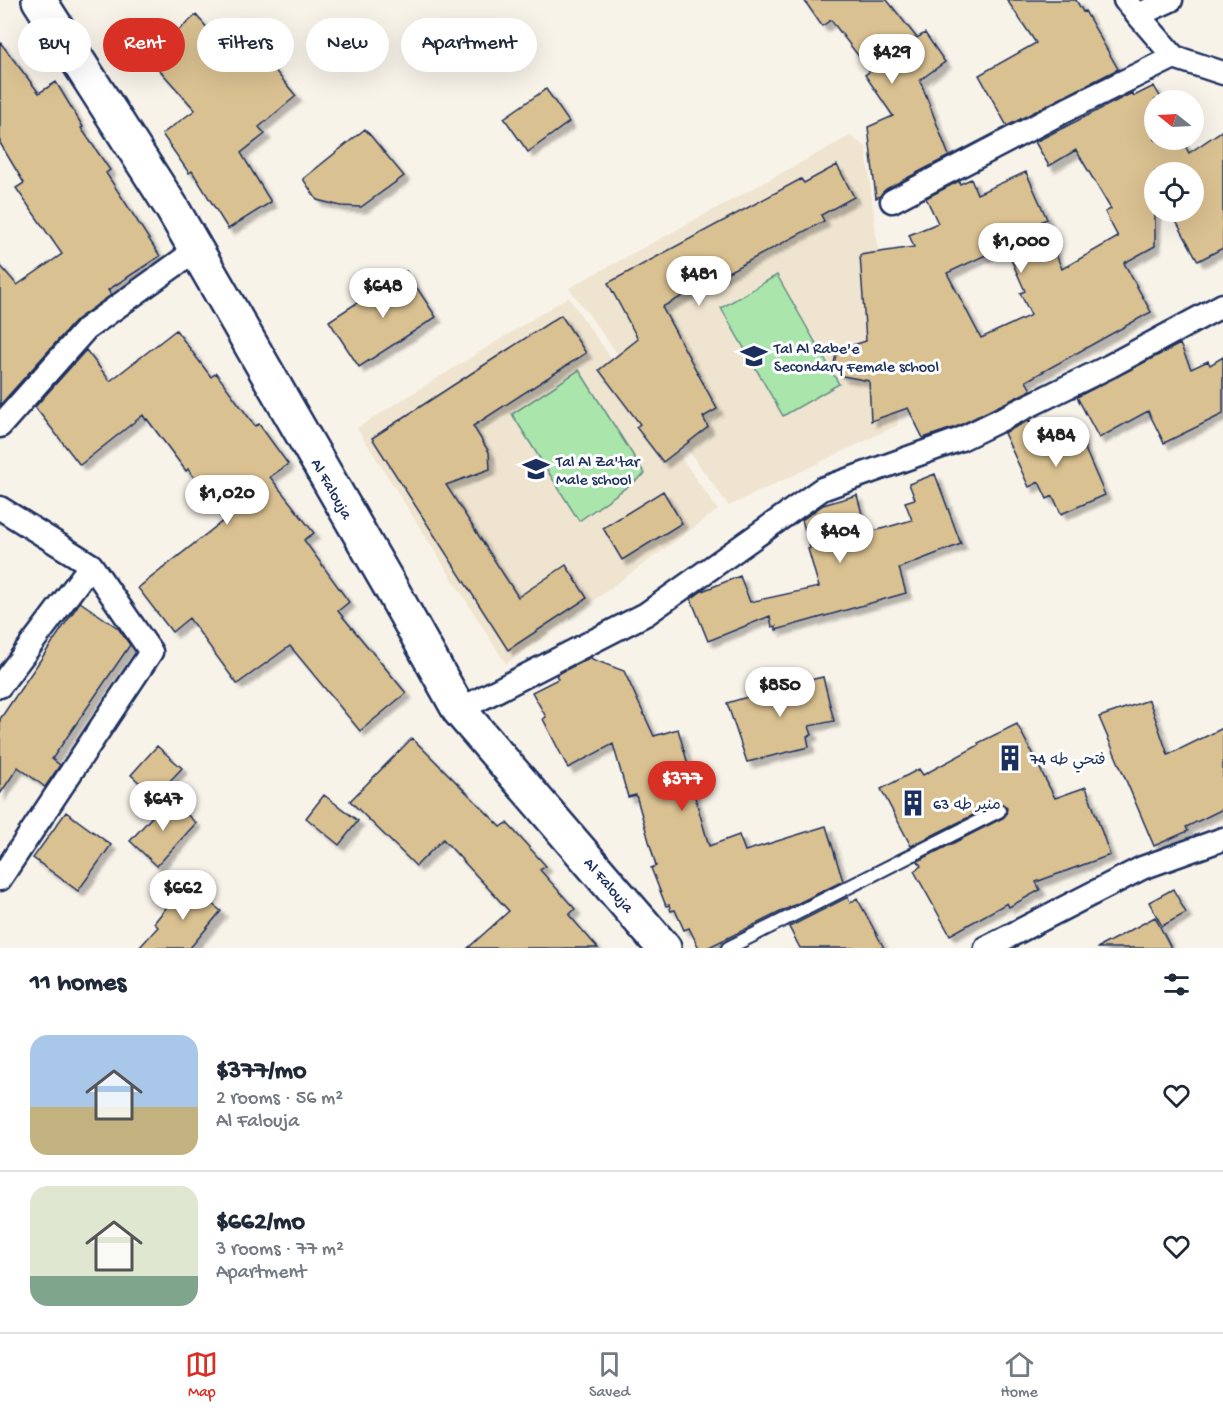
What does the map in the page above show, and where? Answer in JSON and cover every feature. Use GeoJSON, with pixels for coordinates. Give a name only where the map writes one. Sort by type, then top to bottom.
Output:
{"type":"FeatureCollection","features":[{"type":"Feature","properties":{"kind":"main road","name":"Al Falouja"},"geometry":{"type":"LineString","coordinates":[[39,0],[172,208],[459,710],[664,948]]}},
{"type":"Feature","properties":{"kind":"street"},"geometry":{"type":"LineString","coordinates":[[1171,0],[1132,8],[1174,57],[1223,73]]}},
{"type":"Feature","properties":{"kind":"street"},"geometry":{"type":"LineString","coordinates":[[892,201],[1068,109],[1174,57]]}},
{"type":"Feature","properties":{"kind":"street"},"geometry":{"type":"LineString","coordinates":[[0,426],[86,329],[196,250]]}},
{"type":"Feature","properties":{"kind":"street"},"geometry":{"type":"LineString","coordinates":[[459,710],[646,614],[822,489],[961,439],[1110,366],[1223,305]]}},
{"type":"Feature","properties":{"kind":"street"},"geometry":{"type":"LineString","coordinates":[[0,508],[91,565],[151,652],[0,879]]}},
{"type":"Feature","properties":{"kind":"street"},"geometry":{"type":"LineString","coordinates":[[0,686],[91,565]]}},
{"type":"Feature","properties":{"kind":"street"},"geometry":{"type":"LineString","coordinates":[[986,948],[1142,868],[1223,839]]}},
{"type":"Feature","properties":{"kind":"lane"},"geometry":{"type":"LineString","coordinates":[[728,948],[999,811]]}},
{"type":"Feature","properties":{"kind":"shaded area","name":"Tal Al Rabe'e Secondary Female school"},"geometry":{"type":"Polygon","coordinates":[[[850,136],[866,147],[898,425],[729,506],[569,288],[850,136]]]}},
{"type":"Feature","properties":{"kind":"shaded area","name":"Tal Al Za'tar Male school"},"geometry":{"type":"Polygon","coordinates":[[[568,297],[718,510],[506,664],[357,428],[568,297]]]}},
{"type":"Feature","properties":{"kind":"green space"},"geometry":{"type":"Polygon","coordinates":[[[777,275],[839,384],[783,416],[721,308],[777,275]]]}},
{"type":"Feature","properties":{"kind":"green space"},"geometry":{"type":"Polygon","coordinates":[[[579,370],[645,474],[579,521],[512,414],[579,370]]]}},
{"type":"Feature","properties":{"kind":"building"},"geometry":{"type":"Polygon","coordinates":[[[804,0],[887,0],[917,38],[925,33],[945,62],[920,80],[949,156],[886,189],[876,198],[868,127],[893,116],[865,75],[870,71],[831,20],[822,26],[804,0]]]}},
{"type":"Feature","properties":{"kind":"building"},"geometry":{"type":"Polygon","coordinates":[[[1007,0],[1076,0],[1083,12],[1085,11],[1118,69],[1007,126],[979,75],[1036,43],[1007,0]]]}},
{"type":"Feature","properties":{"kind":"building"},"geometry":{"type":"Polygon","coordinates":[[[196,15],[199,18],[197,72],[276,72],[296,96],[259,127],[265,134],[241,153],[271,202],[228,229],[192,171],[189,173],[162,134],[195,110],[161,72],[185,72],[185,25],[196,15]]]}},
{"type":"Feature","properties":{"kind":"building"},"geometry":{"type":"Polygon","coordinates":[[[0,42],[18,66],[18,72],[23,72],[39,93],[56,82],[83,127],[81,128],[110,170],[106,173],[160,256],[108,290],[111,295],[76,320],[0,405],[0,265],[17,285],[62,254],[16,188],[24,183],[0,143],[0,42]]]}},
{"type":"Feature","properties":{"kind":"building"},"geometry":{"type":"Polygon","coordinates":[[[546,89],[569,122],[528,152],[504,118],[546,89]]]}},
{"type":"Feature","properties":{"kind":"building"},"geometry":{"type":"Polygon","coordinates":[[[1144,91],[1144,150],[1187,150],[1189,153],[1193,150],[1204,150],[1204,143],[1223,130],[1223,248],[1198,261],[1177,222],[1204,222],[1204,162],[1144,162],[1144,222],[1155,222],[1155,246],[1124,263],[1151,312],[1026,381],[1031,390],[956,427],[923,438],[908,408],[871,421],[869,381],[843,376],[836,371],[834,363],[841,349],[866,341],[860,255],[914,247],[909,235],[938,223],[926,198],[959,181],[960,184],[971,179],[977,194],[1026,172],[1047,219],[1042,221],[1062,269],[1118,237],[1105,212],[1111,209],[1076,150],[1049,166],[1035,142],[1132,93],[1134,96],[1144,91]],[[1005,246],[947,273],[981,338],[1031,315],[1020,293],[1025,291],[1005,246]]]}},
{"type":"Feature","properties":{"kind":"building"},"geometry":{"type":"Polygon","coordinates":[[[365,129],[404,176],[361,207],[341,206],[317,200],[303,179],[365,129]]]}},
{"type":"Feature","properties":{"kind":"building"},"geometry":{"type":"Polygon","coordinates":[[[837,165],[854,197],[821,215],[824,221],[662,307],[717,409],[703,417],[708,427],[663,462],[636,427],[640,424],[599,370],[638,339],[608,283],[801,179],[804,183],[837,165]]]}},
{"type":"Feature","properties":{"kind":"building"},"geometry":{"type":"Polygon","coordinates":[[[406,271],[436,317],[359,367],[329,321],[406,271]]]}},
{"type":"Feature","properties":{"kind":"building"},"geometry":{"type":"Polygon","coordinates":[[[561,315],[586,353],[473,426],[489,452],[490,469],[446,485],[518,597],[566,565],[587,598],[508,650],[372,438],[561,315]]]}},
{"type":"Feature","properties":{"kind":"building"},"geometry":{"type":"Polygon","coordinates":[[[176,330],[211,377],[216,373],[255,426],[259,424],[288,464],[270,477],[314,533],[304,540],[349,602],[338,611],[406,693],[360,731],[290,646],[237,684],[189,618],[172,632],[138,588],[224,520],[188,469],[186,471],[143,415],[80,465],[35,407],[86,350],[110,381],[176,330]]]}},
{"type":"Feature","properties":{"kind":"building"},"geometry":{"type":"Polygon","coordinates":[[[1180,344],[1191,369],[1208,361],[1210,365],[1223,357],[1223,414],[1164,443],[1148,411],[1099,438],[1077,397],[1180,344]]]}},
{"type":"Feature","properties":{"kind":"building"},"geometry":{"type":"Polygon","coordinates":[[[1030,420],[1044,451],[1079,435],[1105,495],[1061,514],[1053,496],[1047,499],[1039,482],[1029,487],[1004,433],[1030,420]]]}},
{"type":"Feature","properties":{"kind":"building"},"geometry":{"type":"Polygon","coordinates":[[[935,474],[961,544],[899,568],[906,593],[776,630],[776,626],[772,627],[770,616],[708,641],[691,599],[702,591],[740,576],[750,602],[819,587],[802,520],[823,505],[857,495],[867,533],[912,520],[905,502],[915,499],[909,484],[935,474]]]}},
{"type":"Feature","properties":{"kind":"building"},"geometry":{"type":"Polygon","coordinates":[[[663,491],[682,523],[622,560],[603,528],[663,491]]]}},
{"type":"Feature","properties":{"kind":"building"},"geometry":{"type":"Polygon","coordinates":[[[80,602],[118,628],[130,645],[52,759],[60,765],[45,787],[18,767],[0,794],[0,719],[80,602]]]}},
{"type":"Feature","properties":{"kind":"building"},"geometry":{"type":"Polygon","coordinates":[[[591,657],[624,671],[654,736],[678,729],[709,846],[739,835],[745,851],[826,826],[843,881],[707,948],[699,948],[689,928],[684,930],[675,910],[671,911],[669,905],[666,906],[651,868],[656,866],[636,795],[628,797],[613,744],[568,768],[543,719],[546,717],[532,692],[558,679],[556,675],[591,657]]]}},
{"type":"Feature","properties":{"kind":"building"},"geometry":{"type":"Polygon","coordinates":[[[823,677],[834,721],[809,726],[812,735],[807,736],[809,747],[747,762],[727,703],[823,677]]]}},
{"type":"Feature","properties":{"kind":"building"},"geometry":{"type":"Polygon","coordinates":[[[1149,700],[1168,755],[1223,728],[1223,809],[1186,827],[1188,831],[1154,846],[1099,717],[1149,700]]]}},
{"type":"Feature","properties":{"kind":"building"},"geometry":{"type":"Polygon","coordinates":[[[1017,724],[1055,798],[1086,787],[1110,855],[1036,882],[1040,890],[1009,907],[1007,903],[950,935],[914,871],[921,866],[918,861],[1003,818],[1007,808],[1003,804],[995,804],[911,846],[881,789],[919,769],[923,775],[979,745],[978,743],[1017,724]]]}},
{"type":"Feature","properties":{"kind":"building"},"geometry":{"type":"Polygon","coordinates":[[[412,738],[501,827],[507,823],[546,866],[540,870],[575,909],[569,915],[598,948],[468,948],[509,911],[443,839],[416,866],[350,801],[412,738]]]}},
{"type":"Feature","properties":{"kind":"building"},"geometry":{"type":"Polygon","coordinates":[[[157,746],[182,768],[155,797],[131,775],[157,746]]]}},
{"type":"Feature","properties":{"kind":"building"},"geometry":{"type":"Polygon","coordinates":[[[324,795],[358,821],[339,845],[306,818],[324,795]]]}},
{"type":"Feature","properties":{"kind":"building"},"geometry":{"type":"Polygon","coordinates":[[[169,798],[196,823],[157,866],[130,841],[169,798]]]}},
{"type":"Feature","properties":{"kind":"building"},"geometry":{"type":"Polygon","coordinates":[[[66,812],[111,845],[78,891],[33,858],[66,812]]]}},
{"type":"Feature","properties":{"kind":"building"},"geometry":{"type":"Polygon","coordinates":[[[186,883],[221,911],[190,948],[139,948],[158,927],[154,923],[186,883]]]}},
{"type":"Feature","properties":{"kind":"building"},"geometry":{"type":"Polygon","coordinates":[[[1173,889],[1186,913],[1162,926],[1149,902],[1173,889]]]}},
{"type":"Feature","properties":{"kind":"building"},"geometry":{"type":"Polygon","coordinates":[[[848,897],[850,903],[857,898],[884,948],[800,948],[789,927],[848,897]]]}},
{"type":"Feature","properties":{"kind":"building"},"geometry":{"type":"Polygon","coordinates":[[[1155,917],[1171,948],[1097,948],[1155,917]]]}},
{"type":"Feature","properties":{"kind":"place","name":"Tal Al Rabe'e Secondary Female school"},"geometry":{"type":"Point","coordinates":[754,356]}},
{"type":"Feature","properties":{"kind":"place","name":"Tal Al Za'tar Male school"},"geometry":{"type":"Point","coordinates":[536,469]}},
{"type":"Feature","properties":{"kind":"place","name":"فتحي طه 74"},"geometry":{"type":"Point","coordinates":[1010,758]}},
{"type":"Feature","properties":{"kind":"place","name":"منير طه 63"},"geometry":{"type":"Point","coordinates":[913,803]}}]}
